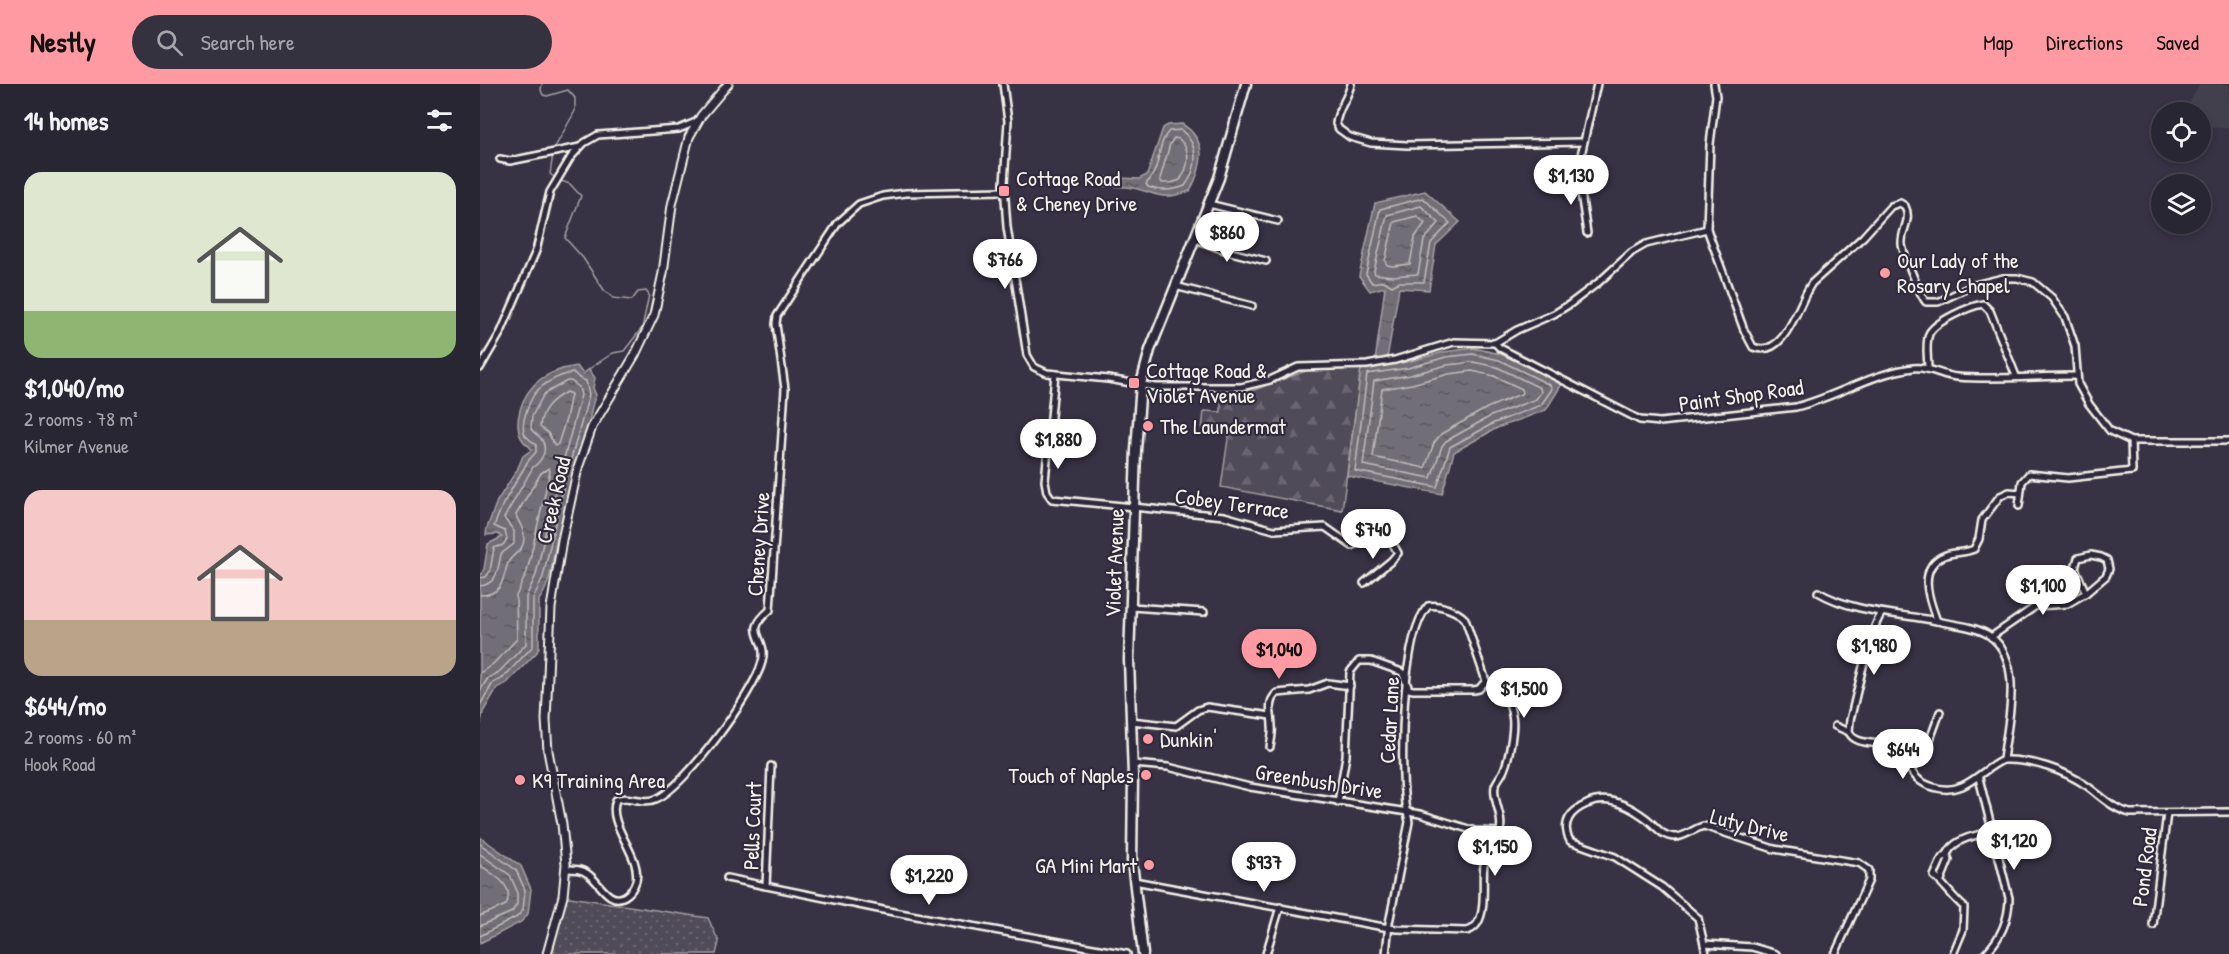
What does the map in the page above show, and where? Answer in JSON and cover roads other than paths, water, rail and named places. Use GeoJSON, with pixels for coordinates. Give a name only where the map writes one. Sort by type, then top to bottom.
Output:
{"type":"FeatureCollection","features":[{"type":"Feature","properties":{"kind":"main road","name":"Violet Avenue"},"geometry":{"type":"LineString","coordinates":[[1143,954],[1132,853],[1133,764],[1129,660],[1137,423],[1141,384],[1150,350],[1209,204],[1246,84]]}},
{"type":"Feature","properties":{"kind":"street","name":"Creek Road"},"geometry":{"type":"LineString","coordinates":[[547,954],[563,896],[566,869],[562,824],[548,751],[546,720],[551,608],[555,574],[585,446],[599,413],[635,355],[654,315],[663,273],[672,205],[684,151],[698,121],[728,84]]}},
{"type":"Feature","properties":{"kind":"street"},"geometry":{"type":"LineString","coordinates":[[1003,84],[1008,121],[1004,191],[1007,227],[1027,355],[1036,369],[1055,374],[1155,387],[1252,386],[1298,366],[1367,365],[1395,360],[1454,342],[1495,343],[1570,304],[1632,252],[1646,244],[1707,229]]}},
{"type":"Feature","properties":{"kind":"street"},"geometry":{"type":"LineString","coordinates":[[1351,84],[1336,124],[1342,132],[1360,141],[1407,145],[1583,142]]}},
{"type":"Feature","properties":{"kind":"street"},"geometry":{"type":"LineString","coordinates":[[1587,234],[1579,176],[1583,142],[1597,84]]}},
{"type":"Feature","properties":{"kind":"street"},"geometry":{"type":"LineString","coordinates":[[1714,84],[1716,96],[1710,144],[1707,229],[1747,339],[1753,347],[1763,349],[1775,343],[1788,330],[1812,284],[1857,243],[1891,206],[1897,203],[1903,204],[1908,216],[1902,239],[1903,252],[1923,300],[1931,303],[1938,302],[1974,285],[2003,278],[2017,278],[2033,282],[2052,298],[2068,323],[2075,346],[2076,376],[2085,398],[2104,425],[2114,434],[2131,441],[2229,441]]}},
{"type":"Feature","properties":{"kind":"street"},"geometry":{"type":"LineString","coordinates":[[480,368],[501,332],[536,251],[554,184],[571,157],[591,138],[605,133],[679,129],[698,121]]}},
{"type":"Feature","properties":{"kind":"street"},"geometry":{"type":"LineString","coordinates":[[500,159],[510,161],[580,147]]}},
{"type":"Feature","properties":{"kind":"street","name":"Cheney Drive"},"geometry":{"type":"LineString","coordinates":[[566,869],[577,869],[590,875],[602,890],[612,897],[620,898],[628,893],[635,883],[636,869],[614,814],[616,801],[624,798],[645,802],[664,795],[688,772],[720,731],[759,674],[764,650],[756,629],[758,620],[770,610],[786,389],[776,320],[810,264],[838,223],[854,208],[866,201],[906,193],[1004,191]]}},
{"type":"Feature","properties":{"kind":"street"},"geometry":{"type":"LineString","coordinates":[[1209,204],[1278,221]]}},
{"type":"Feature","properties":{"kind":"street"},"geometry":{"type":"LineString","coordinates":[[1195,239],[1227,251],[1266,261]]}},
{"type":"Feature","properties":{"kind":"street"},"geometry":{"type":"LineString","coordinates":[[1176,286],[1252,306]]}},
{"type":"Feature","properties":{"kind":"street"},"geometry":{"type":"LineString","coordinates":[[1928,369],[1928,339],[1932,330],[1951,316],[1983,304],[1990,311],[2016,376]]}},
{"type":"Feature","properties":{"kind":"street","name":"Paint Shop Road"},"geometry":{"type":"LineString","coordinates":[[1495,343],[1500,348],[1640,420],[1660,422],[1796,407],[1894,372],[1917,367],[1951,376],[1980,378],[2076,376]]}},
{"type":"Feature","properties":{"kind":"street"},"geometry":{"type":"LineString","coordinates":[[1055,374],[1045,481],[1049,496],[1058,500],[1135,507]]}},
{"type":"Feature","properties":{"kind":"street"},"geometry":{"type":"LineString","coordinates":[[2019,506],[2023,480],[2029,474],[2068,478],[2132,471],[2131,441]]}},
{"type":"Feature","properties":{"kind":"street"},"geometry":{"type":"LineString","coordinates":[[1937,621],[1926,587],[1929,572],[1934,563],[1948,555],[1974,549],[1979,539],[1982,520],[2000,496],[2009,492],[2020,493]]}},
{"type":"Feature","properties":{"kind":"street","name":"Cobey Terrace"},"geometry":{"type":"LineString","coordinates":[[1135,507],[1224,516],[1274,530],[1325,527],[1352,546],[1375,529],[1381,530],[1390,538],[1398,553],[1364,584]]}},
{"type":"Feature","properties":{"kind":"street"},"geometry":{"type":"LineString","coordinates":[[1991,637],[2036,606],[2067,604],[2086,593],[2108,574],[2107,561],[2101,557],[2083,556],[2077,561],[2075,568],[2086,593]]}},
{"type":"Feature","properties":{"kind":"street"},"geometry":{"type":"LineString","coordinates":[[1818,592],[1834,601],[1882,613],[1901,614],[1965,627],[1991,637],[2005,656],[2011,678],[2011,700],[2002,760]]}},
{"type":"Feature","properties":{"kind":"street","name":"Cedar Lane"},"geometry":{"type":"LineString","coordinates":[[1386,954],[1409,822],[1403,775],[1406,679],[1415,635],[1423,613],[1431,605],[1459,613],[1465,619],[1486,681]]}},
{"type":"Feature","properties":{"kind":"street"},"geometry":{"type":"LineString","coordinates":[[1131,607],[1204,612]]}},
{"type":"Feature","properties":{"kind":"street"},"geometry":{"type":"LineString","coordinates":[[1882,613],[1872,639],[1850,720],[1849,732],[1850,736],[1857,740],[1887,745],[1895,749],[1923,783],[1940,789],[1957,789],[1978,778],[2002,760],[2035,764],[2074,778],[2124,812],[2229,812]]}},
{"type":"Feature","properties":{"kind":"street"},"geometry":{"type":"LineString","coordinates":[[1134,881],[1389,928],[1441,932],[1467,931],[1478,925],[1480,919],[1485,862],[1500,832],[1495,787],[1505,769],[1513,720],[1507,697],[1501,689],[1486,681],[1479,689],[1474,690],[1413,690],[1409,689],[1402,672],[1365,660],[1359,661],[1350,672],[1346,756],[1338,802]]}},
{"type":"Feature","properties":{"kind":"street"},"geometry":{"type":"LineString","coordinates":[[1270,747],[1272,699],[1282,691],[1309,690],[1328,683],[1350,686]]}},
{"type":"Feature","properties":{"kind":"street"},"geometry":{"type":"LineString","coordinates":[[1131,722],[1176,726],[1198,710],[1207,707],[1271,716]]}},
{"type":"Feature","properties":{"kind":"street"},"geometry":{"type":"LineString","coordinates":[[1911,771],[1928,745],[1940,712]]}},
{"type":"Feature","properties":{"kind":"street"},"geometry":{"type":"LineString","coordinates":[[1835,726],[1849,732]]}},
{"type":"Feature","properties":{"kind":"street","name":"Greenbush Drive"},"geometry":{"type":"LineString","coordinates":[[1133,764],[1168,767],[1251,787],[1407,812],[1474,831],[1500,832]]}},
{"type":"Feature","properties":{"kind":"street","name":"Pells Court"},"geometry":{"type":"LineString","coordinates":[[766,886],[771,766]]}},
{"type":"Feature","properties":{"kind":"street"},"geometry":{"type":"LineString","coordinates":[[1978,778],[2007,888],[2009,906],[1998,939],[1985,954]]}},
{"type":"Feature","properties":{"kind":"street","name":"Luty Drive"},"geometry":{"type":"LineString","coordinates":[[1706,954],[1698,918],[1662,887],[1615,857],[1570,841],[1566,828],[1573,813],[1596,800],[1603,799],[1626,805],[1649,820],[1665,835],[1678,837],[1704,826],[1774,849],[1859,863],[1869,870],[1869,880],[1835,954]]}},
{"type":"Feature","properties":{"kind":"street","name":"Pond Road"},"geometry":{"type":"LineString","coordinates":[[2153,925],[2167,813]]}},
{"type":"Feature","properties":{"kind":"street"},"geometry":{"type":"LineString","coordinates":[[1953,954],[1963,930],[1964,907],[1951,895],[1941,880],[1934,876],[1942,858],[1952,847],[1966,838],[1991,832]]}},
{"type":"Feature","properties":{"kind":"street"},"geometry":{"type":"LineString","coordinates":[[727,878],[1127,954]]}},
{"type":"Feature","properties":{"kind":"street"},"geometry":{"type":"LineString","coordinates":[[1266,954],[1280,907]]}},
{"type":"Feature","properties":{"kind":"street"},"geometry":{"type":"LineString","coordinates":[[1704,944],[1752,947],[1776,954]]}},
{"type":"Feature","properties":{"kind":"water"},"geometry":{"type":"Polygon","coordinates":[[[1182,124],[1196,138],[1201,154],[1198,172],[1190,191],[1167,196],[1130,187],[1104,186],[1103,177],[1139,179],[1147,175],[1163,128],[1168,125],[1182,124]]]}},
{"type":"Feature","properties":{"kind":"water"},"geometry":{"type":"Polygon","coordinates":[[[1425,191],[1460,222],[1436,245],[1429,290],[1399,288],[1387,359],[1375,362],[1385,287],[1370,291],[1359,276],[1375,203],[1425,191]]]}},
{"type":"Feature","properties":{"kind":"water"},"geometry":{"type":"Polygon","coordinates":[[[1473,348],[1501,354],[1562,384],[1546,410],[1497,428],[1454,452],[1442,494],[1347,476],[1361,369],[1473,348]]]}},
{"type":"Feature","properties":{"kind":"water"},"geometry":{"type":"Polygon","coordinates":[[[577,366],[583,374],[589,369],[595,378],[593,388],[596,395],[563,513],[549,580],[539,600],[539,647],[537,652],[507,683],[497,688],[483,712],[480,727],[480,576],[484,569],[488,544],[502,537],[498,534],[486,535],[487,528],[497,501],[517,470],[523,456],[531,450],[520,434],[518,426],[518,417],[524,400],[534,385],[543,378],[559,370],[577,366]]]}},
{"type":"Feature","properties":{"kind":"water"},"geometry":{"type":"Polygon","coordinates":[[[480,837],[521,866],[531,889],[528,914],[521,922],[480,943],[480,837]]]}},
{"type":"Feature","properties":{"kind":"waterway"},"geometry":{"type":"LineString","coordinates":[[542,84],[543,95],[568,90],[575,98],[575,111],[554,149]]}},
{"type":"Feature","properties":{"kind":"waterway"},"geometry":{"type":"LineString","coordinates":[[553,154],[550,174],[554,177]]}},
{"type":"Feature","properties":{"kind":"waterway"},"geometry":{"type":"LineString","coordinates":[[561,181],[570,184],[581,196],[565,238],[583,258],[604,290],[613,298],[632,300],[638,292],[646,291],[649,295],[642,328],[624,351],[613,353],[589,369]]}},
{"type":"Feature","properties":{"kind":"place","name":"Cottage Road & Cheney Drive"},"geometry":{"type":"Point","coordinates":[1004,191]}},
{"type":"Feature","properties":{"kind":"place","name":"Our Lady of the Rosary Chapel"},"geometry":{"type":"Point","coordinates":[1885,273]}},
{"type":"Feature","properties":{"kind":"place","name":"Cottage Road & Violet Avenue"},"geometry":{"type":"Point","coordinates":[1134,383]}},
{"type":"Feature","properties":{"kind":"place","name":"The Laundermat"},"geometry":{"type":"Point","coordinates":[1148,426]}},
{"type":"Feature","properties":{"kind":"place","name":"Dunkin'"},"geometry":{"type":"Point","coordinates":[1148,739]}},
{"type":"Feature","properties":{"kind":"place","name":"Touch of Naples"},"geometry":{"type":"Point","coordinates":[1146,775]}},
{"type":"Feature","properties":{"kind":"place","name":"K9 Training Area"},"geometry":{"type":"Point","coordinates":[520,780]}},
{"type":"Feature","properties":{"kind":"place","name":"GA Mini Mart"},"geometry":{"type":"Point","coordinates":[1149,865]}}]}
